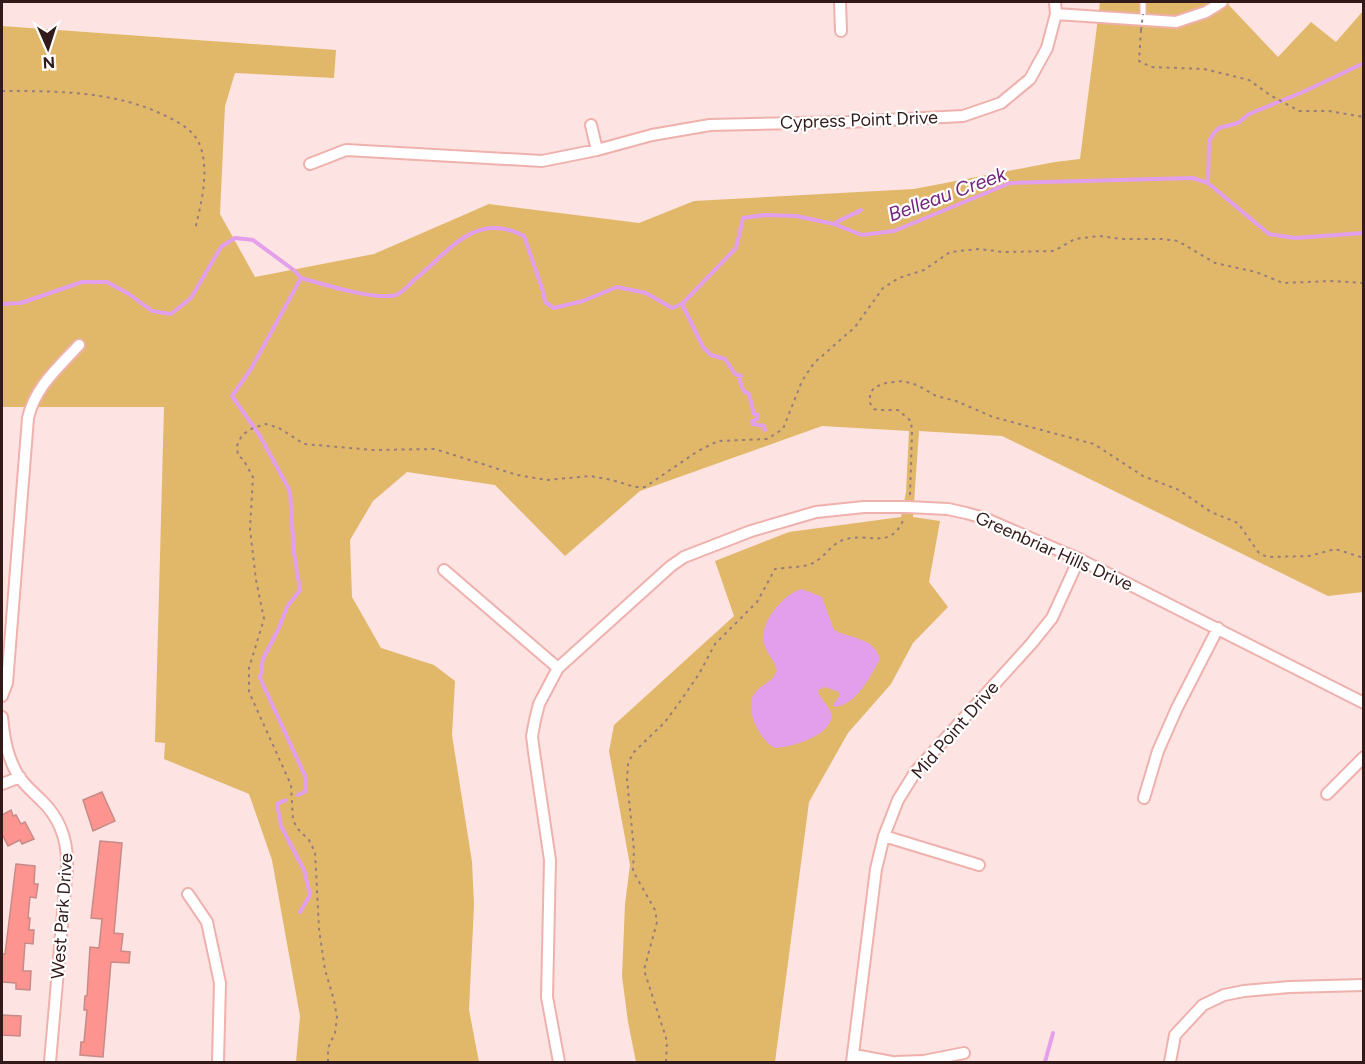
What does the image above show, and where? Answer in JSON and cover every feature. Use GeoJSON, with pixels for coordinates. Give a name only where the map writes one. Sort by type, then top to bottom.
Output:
{"type":"FeatureCollection","features":[{"type":"Feature","properties":{"kind":"street"},"geometry":{"type":"LineString","coordinates":[[840,2],[842,32]]}},
{"type":"Feature","properties":{"kind":"street","name":"Cypress Point Drive"},"geometry":{"type":"LineString","coordinates":[[310,164],[346,150],[542,161],[597,150],[652,135],[710,125],[846,122],[963,116],[1000,103],[1030,79],[1047,48],[1056,14],[1055,2]]}},
{"type":"Feature","properties":{"kind":"street"},"geometry":{"type":"LineString","coordinates":[[1056,14],[1176,22],[1206,12],[1222,2]]}},
{"type":"Feature","properties":{"kind":"street"},"geometry":{"type":"LineString","coordinates":[[591,125],[597,150]]}},
{"type":"Feature","properties":{"kind":"street"},"geometry":{"type":"LineString","coordinates":[[2,696],[8,683],[28,418],[40,387],[79,345]]}},
{"type":"Feature","properties":{"kind":"street","name":"Greenbriar Hills Drive"},"geometry":{"type":"LineString","coordinates":[[559,1062],[547,997],[550,860],[532,736],[538,704],[558,668],[665,571],[684,557],[792,517],[816,512],[864,507],[948,509],[984,518],[1079,559],[1364,703]]}},
{"type":"Feature","properties":{"kind":"street","name":"Mid Point Drive"},"geometry":{"type":"LineString","coordinates":[[853,1059],[876,869],[884,836],[898,800],[916,771],[1052,618],[1079,559]]}},
{"type":"Feature","properties":{"kind":"street"},"geometry":{"type":"LineString","coordinates":[[444,570],[558,668]]}},
{"type":"Feature","properties":{"kind":"street"},"geometry":{"type":"LineString","coordinates":[[1144,798],[1158,751],[1218,628]]}},
{"type":"Feature","properties":{"kind":"street","name":"West Park Drive"},"geometry":{"type":"LineString","coordinates":[[2,717],[9,757],[20,777],[62,829],[68,855],[50,1062]]}},
{"type":"Feature","properties":{"kind":"street"},"geometry":{"type":"LineString","coordinates":[[1327,794],[1364,756]]}},
{"type":"Feature","properties":{"kind":"street"},"geometry":{"type":"LineString","coordinates":[[2,784],[20,777]]}},
{"type":"Feature","properties":{"kind":"street"},"geometry":{"type":"LineString","coordinates":[[884,836],[979,865]]}},
{"type":"Feature","properties":{"kind":"street"},"geometry":{"type":"LineString","coordinates":[[188,894],[207,922],[220,983],[218,1062]]}},
{"type":"Feature","properties":{"kind":"street"},"geometry":{"type":"LineString","coordinates":[[1170,1062],[1175,1035],[1203,1005],[1224,995],[1290,987],[1364,985]]}},
{"type":"Feature","properties":{"kind":"street"},"geometry":{"type":"LineString","coordinates":[[853,1059],[894,1062],[924,1061],[964,1053]]}},
{"type":"Feature","properties":{"kind":"lane"},"geometry":{"type":"LineString","coordinates":[[1143,2],[1143,14]]}},
{"type":"Feature","properties":{"kind":"path"},"geometry":{"type":"LineString","coordinates":[[1143,14],[1140,61],[1151,67],[1204,69],[1249,80],[1272,97],[1299,111],[1329,111],[1364,117]]}},
{"type":"Feature","properties":{"kind":"path"},"geometry":{"type":"LineString","coordinates":[[2,91],[107,96],[137,104],[180,123],[193,133],[201,148],[204,167],[203,195],[195,230]]}},
{"type":"Feature","properties":{"kind":"path"},"geometry":{"type":"LineString","coordinates":[[328,1062],[328,1048],[335,1033],[337,1017],[319,929],[315,852],[309,840],[292,820],[291,785],[249,692],[249,668],[264,619],[256,580],[250,529],[253,477],[243,459],[238,456],[237,446],[242,435],[266,424],[279,428],[304,444],[373,450],[435,448],[517,475],[547,480],[590,476],[635,487],[645,487],[698,451],[718,441],[768,439],[783,429],[802,381],[814,363],[855,327],[883,288],[899,278],[924,270],[950,252],[979,249],[1003,252],[1053,251],[1076,239],[1099,236],[1122,239],[1162,239],[1179,241],[1215,263],[1256,272],[1283,283],[1330,281],[1364,284]]}},
{"type":"Feature","properties":{"kind":"path"},"geometry":{"type":"LineString","coordinates":[[666,1062],[667,1041],[644,970],[657,922],[654,910],[633,871],[634,850],[627,779],[628,764],[633,753],[664,722],[679,703],[699,674],[715,644],[757,602],[775,569],[812,564],[842,540],[886,539],[898,531],[910,496],[911,421],[898,410],[874,409],[870,403],[870,393],[875,387],[903,381],[917,385],[936,396],[956,400],[993,417],[1094,444],[1143,476],[1179,490],[1211,512],[1238,523],[1259,553],[1267,557],[1309,556],[1335,549],[1364,558]]}},
{"type":"Feature","properties":{"kind":"shaded area"},"geometry":{"type":"Polygon","coordinates":[[[1100,2],[1226,2],[1278,57],[1311,22],[1336,42],[1363,11],[1363,592],[1328,596],[1002,436],[919,431],[913,517],[940,521],[929,582],[948,607],[913,643],[891,684],[848,733],[809,802],[775,1062],[636,1062],[622,976],[625,904],[630,865],[609,751],[614,725],[734,616],[715,561],[789,532],[901,517],[906,492],[909,431],[822,426],[640,491],[565,556],[495,485],[407,472],[373,501],[350,540],[352,597],[381,648],[434,665],[455,681],[452,735],[472,862],[474,905],[469,1010],[479,1062],[296,1062],[300,1016],[272,860],[249,794],[164,759],[165,743],[155,742],[164,407],[2,407],[2,26],[336,50],[334,78],[235,73],[225,106],[220,214],[255,277],[374,254],[489,204],[639,223],[694,201],[914,189],[1080,159],[1100,2]]]}},
{"type":"Feature","properties":{"kind":"shaded area"},"geometry":{"type":"Polygon","coordinates":[[[802,589],[822,597],[834,630],[873,646],[880,659],[862,689],[843,705],[835,707],[833,705],[840,695],[839,692],[825,687],[818,690],[831,714],[826,728],[819,734],[791,746],[775,748],[764,739],[755,724],[751,700],[777,670],[764,644],[763,636],[769,619],[780,603],[802,589]]]}},
{"type":"Feature","properties":{"kind":"building"},"geometry":{"type":"Polygon","coordinates":[[[102,792],[115,821],[93,831],[83,800],[102,792]]]}},
{"type":"Feature","properties":{"kind":"building"},"geometry":{"type":"Polygon","coordinates":[[[11,810],[13,816],[16,815],[21,824],[25,822],[34,839],[22,844],[20,840],[8,846],[2,834],[2,815],[11,810]]]}},
{"type":"Feature","properties":{"kind":"building"},"geometry":{"type":"Polygon","coordinates":[[[100,841],[122,843],[114,933],[123,934],[121,951],[130,952],[129,963],[111,962],[103,1057],[80,1055],[81,1042],[84,1042],[87,1010],[84,1010],[90,947],[99,948],[102,919],[91,918],[100,841]]]}},
{"type":"Feature","properties":{"kind":"building"},"geometry":{"type":"Polygon","coordinates":[[[16,864],[35,866],[34,884],[38,884],[36,898],[30,897],[28,918],[30,918],[29,930],[34,930],[33,944],[25,943],[23,971],[31,971],[30,990],[16,989],[16,983],[2,982],[2,954],[5,954],[16,864]]]}},
{"type":"Feature","properties":{"kind":"building"},"geometry":{"type":"Polygon","coordinates":[[[2,1015],[21,1016],[20,1036],[2,1035],[2,1015]]]}},
{"type":"Feature","properties":{"kind":"waterway"},"geometry":{"type":"LineString","coordinates":[[1208,183],[1209,142],[1219,128],[1238,123],[1249,114],[1364,63]]}},
{"type":"Feature","properties":{"kind":"waterway","name":"Belleau Creek"},"geometry":{"type":"LineString","coordinates":[[2,304],[21,303],[82,282],[107,282],[129,294],[152,311],[171,314],[191,298],[221,247],[235,238],[253,240],[301,278],[363,294],[396,295],[451,247],[477,231],[491,228],[507,229],[524,236],[545,302],[554,308],[583,301],[617,287],[646,293],[672,308],[682,304],[736,248],[743,218],[765,215],[796,216],[834,224],[862,235],[894,231],[1010,183],[1193,178],[1208,183],[1269,234],[1295,238],[1364,233]]}},
{"type":"Feature","properties":{"kind":"waterway"},"geometry":{"type":"LineString","coordinates":[[834,224],[861,210]]}},
{"type":"Feature","properties":{"kind":"waterway"},"geometry":{"type":"LineString","coordinates":[[298,795],[306,791],[306,778],[260,678],[263,659],[287,607],[300,590],[294,553],[290,491],[260,436],[232,396],[251,369],[301,278]]}},
{"type":"Feature","properties":{"kind":"waterway"},"geometry":{"type":"LineString","coordinates":[[682,304],[703,347],[711,355],[725,359],[735,374],[741,376],[739,379],[742,388],[749,394],[754,414],[758,415],[757,419],[752,421],[753,424],[764,426],[765,430]]}},
{"type":"Feature","properties":{"kind":"waterway"},"geometry":{"type":"LineString","coordinates":[[286,800],[277,804],[281,826],[304,870],[310,895],[300,912]]}},
{"type":"Feature","properties":{"kind":"waterway"},"geometry":{"type":"LineString","coordinates":[[1045,1062],[1053,1033]]}}]}
